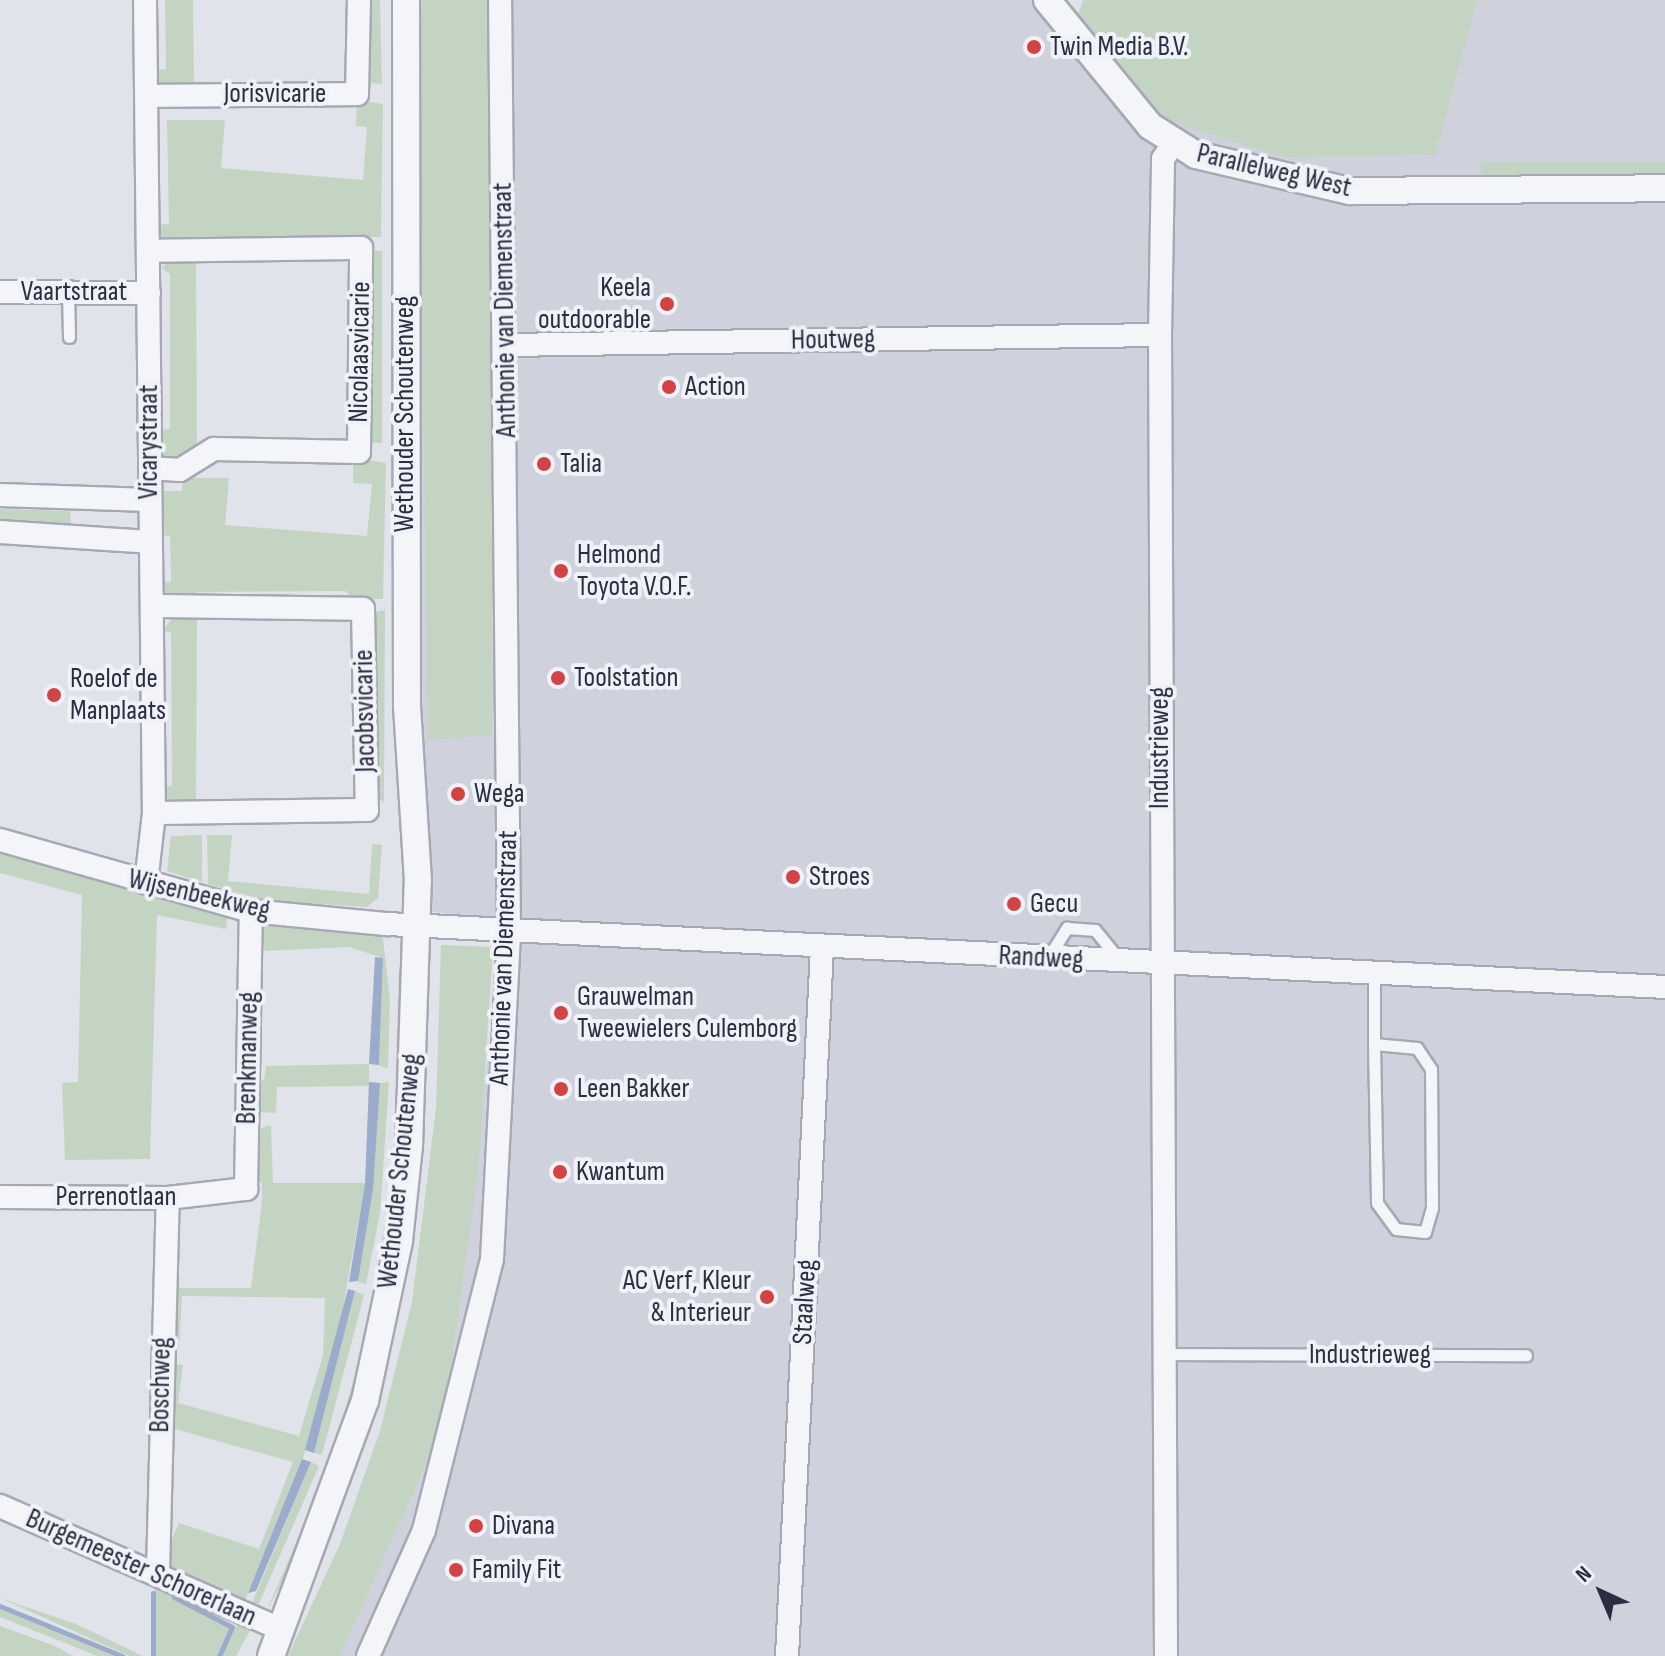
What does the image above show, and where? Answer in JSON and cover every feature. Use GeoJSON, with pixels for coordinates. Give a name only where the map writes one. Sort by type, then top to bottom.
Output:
{"type":"FeatureCollection","features":[{"type":"Feature","properties":{"kind":"street","name":"Vicarystraat"},"geometry":{"type":"LineString","coordinates":[[145,0],[154,813],[146,883]]}},
{"type":"Feature","properties":{"kind":"street","name":"Jorisvicarie"},"geometry":{"type":"LineString","coordinates":[[147,96],[357,94],[359,0]]}},
{"type":"Feature","properties":{"kind":"street","name":"Wethouder Schoutenweg"},"geometry":{"type":"LineString","coordinates":[[256,1656],[276,1628],[329,1507],[365,1401],[399,1241],[414,1019],[406,0]]}},
{"type":"Feature","properties":{"kind":"street","name":"Anthonie van Diemenstraat"},"geometry":{"type":"LineString","coordinates":[[368,1656],[424,1530],[492,1259],[509,930],[506,345],[500,0]]}},
{"type":"Feature","properties":{"kind":"street","name":"Parallelweg West"},"geometry":{"type":"LineString","coordinates":[[1047,0],[1172,145],[1350,191],[1665,188]]}},
{"type":"Feature","properties":{"kind":"street","name":"Industrieweg"},"geometry":{"type":"LineString","coordinates":[[1166,1656],[1159,964],[1160,335],[1163,159],[1172,145]]}},
{"type":"Feature","properties":{"kind":"street","name":"Nicolaasvicarie"},"geometry":{"type":"LineString","coordinates":[[150,251],[361,248],[359,452],[214,449],[180,470],[150,468]]}},
{"type":"Feature","properties":{"kind":"street","name":"Vaartstraat"},"geometry":{"type":"LineString","coordinates":[[0,292],[149,293]]}},
{"type":"Feature","properties":{"kind":"street","name":"Houtweg"},"geometry":{"type":"LineString","coordinates":[[506,345],[1160,335]]}},
{"type":"Feature","properties":{"kind":"street"},"geometry":{"type":"LineString","coordinates":[[0,495],[150,500]]}},
{"type":"Feature","properties":{"kind":"street"},"geometry":{"type":"LineString","coordinates":[[0,532],[149,542]]}},
{"type":"Feature","properties":{"kind":"street","name":"Jacobsvicarie"},"geometry":{"type":"LineString","coordinates":[[153,606],[363,609],[367,810],[154,813]]}},
{"type":"Feature","properties":{"kind":"street","name":"Wijsenbeekweg"},"geometry":{"type":"LineString","coordinates":[[0,840],[251,911],[411,923]]}},
{"type":"Feature","properties":{"kind":"street","name":"Brenkmanweg"},"geometry":{"type":"LineString","coordinates":[[231,1194],[246,1189],[251,911]]}},
{"type":"Feature","properties":{"kind":"street","name":"Randweg"},"geometry":{"type":"LineString","coordinates":[[411,923],[822,948],[1665,987]]}},
{"type":"Feature","properties":{"kind":"street","name":"Staalweg"},"geometry":{"type":"LineString","coordinates":[[787,1656],[822,948]]}},
{"type":"Feature","properties":{"kind":"street","name":"Perrenotlaan"},"geometry":{"type":"LineString","coordinates":[[0,1197],[168,1198],[231,1194]]}},
{"type":"Feature","properties":{"kind":"street","name":"Boschweg"},"geometry":{"type":"LineString","coordinates":[[158,1572],[168,1198]]}},
{"type":"Feature","properties":{"kind":"street","name":"Burgemeester Schorerlaan"},"geometry":{"type":"LineString","coordinates":[[0,1506],[158,1572],[276,1628]]}},
{"type":"Feature","properties":{"kind":"street","name":"Wethouder Schoutenweg"},"geometry":{"type":"LineString","coordinates":[[271,1656],[276,1628]]}},
{"type":"Feature","properties":{"kind":"lane"},"geometry":{"type":"LineString","coordinates":[[68,292],[69,337]]}},
{"type":"Feature","properties":{"kind":"lane"},"geometry":{"type":"LineString","coordinates":[[1048,958],[1067,928],[1095,930],[1121,962]]}},
{"type":"Feature","properties":{"kind":"lane"},"geometry":{"type":"LineString","coordinates":[[1374,974],[1374,1044],[1377,1203],[1396,1229],[1425,1232],[1432,1208],[1431,1069],[1417,1048],[1374,1044]]}},
{"type":"Feature","properties":{"kind":"lane","name":"Industrieweg"},"geometry":{"type":"LineString","coordinates":[[1165,1354],[1526,1355]]}},
{"type":"Feature","properties":{"kind":"shaded area"},"geometry":{"type":"Polygon","coordinates":[[[416,0],[1058,0],[1076,20],[1083,0],[1665,0],[1665,1656],[340,1656],[442,1430],[504,924],[419,909],[416,0]]]}},
{"type":"Feature","properties":{"kind":"green space"},"geometry":{"type":"Polygon","coordinates":[[[165,0],[193,0],[194,89],[156,83],[153,70],[166,69],[165,0]]]}},
{"type":"Feature","properties":{"kind":"green space"},"geometry":{"type":"Polygon","coordinates":[[[371,0],[380,0],[382,84],[371,83],[371,0]]]}},
{"type":"Feature","properties":{"kind":"green space"},"geometry":{"type":"Polygon","coordinates":[[[417,0],[491,0],[492,735],[428,740],[417,0]]]}},
{"type":"Feature","properties":{"kind":"green space"},"geometry":{"type":"Polygon","coordinates":[[[1085,0],[1477,0],[1435,155],[1282,157],[1156,117],[1076,20],[1085,0]]]}},
{"type":"Feature","properties":{"kind":"green space"},"geometry":{"type":"Polygon","coordinates":[[[357,100],[383,104],[381,237],[160,237],[156,225],[169,224],[167,120],[225,120],[221,168],[363,180],[367,127],[356,126],[357,100]]]}},
{"type":"Feature","properties":{"kind":"green space"},"geometry":{"type":"Polygon","coordinates":[[[1481,162],[1665,162],[1665,176],[1481,176],[1481,162]]]}},
{"type":"Feature","properties":{"kind":"green space"},"geometry":{"type":"Polygon","coordinates":[[[371,251],[382,251],[382,443],[371,443],[371,251]]]}},
{"type":"Feature","properties":{"kind":"green space"},"geometry":{"type":"Polygon","coordinates":[[[196,260],[197,447],[168,460],[158,453],[156,430],[170,429],[170,274],[162,268],[168,261],[196,260]]]}},
{"type":"Feature","properties":{"kind":"green space"},"geometry":{"type":"Polygon","coordinates":[[[353,458],[386,463],[383,599],[353,599],[345,591],[197,592],[190,600],[160,594],[157,583],[171,582],[170,536],[156,535],[156,491],[182,491],[183,478],[229,478],[225,525],[367,536],[372,484],[353,483],[353,458]]]}},
{"type":"Feature","properties":{"kind":"green space"},"geometry":{"type":"Polygon","coordinates":[[[0,509],[70,511],[71,527],[0,522],[0,509]]]}},
{"type":"Feature","properties":{"kind":"green space"},"geometry":{"type":"Polygon","coordinates":[[[385,610],[384,802],[377,798],[376,612],[385,610]]]}},
{"type":"Feature","properties":{"kind":"green space"},"geometry":{"type":"Polygon","coordinates":[[[172,619],[197,619],[196,804],[166,802],[158,787],[172,786],[171,632],[162,631],[172,619]]]}},
{"type":"Feature","properties":{"kind":"green space"},"geometry":{"type":"Polygon","coordinates":[[[202,835],[202,882],[167,871],[171,836],[202,835]]]}},
{"type":"Feature","properties":{"kind":"green space"},"geometry":{"type":"Polygon","coordinates":[[[207,835],[232,835],[228,881],[369,894],[372,844],[382,845],[378,898],[367,907],[269,901],[208,884],[207,835]]]}},
{"type":"Feature","properties":{"kind":"green space"},"geometry":{"type":"Polygon","coordinates":[[[0,850],[228,912],[226,929],[157,915],[150,1159],[65,1160],[62,1083],[78,1082],[82,895],[0,873],[0,850]]]}},
{"type":"Feature","properties":{"kind":"green space"},"geometry":{"type":"Polygon","coordinates":[[[257,922],[382,931],[390,999],[388,1068],[379,1066],[383,958],[349,947],[265,951],[257,922]]]}},
{"type":"Feature","properties":{"kind":"green space"},"geometry":{"type":"Polygon","coordinates":[[[441,945],[493,947],[479,1165],[442,1430],[340,1656],[288,1656],[340,1544],[380,1431],[412,1302],[436,1108],[441,945]]]}},
{"type":"Feature","properties":{"kind":"green space"},"geometry":{"type":"Polygon","coordinates":[[[399,966],[407,1010],[393,1202],[380,1284],[341,1447],[306,1537],[266,1612],[329,1467],[370,1321],[393,1165],[399,966]]]}},
{"type":"Feature","properties":{"kind":"green space"},"geometry":{"type":"Polygon","coordinates":[[[369,1064],[369,1086],[277,1087],[276,1113],[257,1112],[255,1082],[264,1080],[266,1066],[369,1064]]]}},
{"type":"Feature","properties":{"kind":"green space"},"geometry":{"type":"Polygon","coordinates":[[[389,1082],[380,1213],[366,1284],[358,1282],[380,1083],[389,1082]]]}},
{"type":"Feature","properties":{"kind":"green space"},"geometry":{"type":"Polygon","coordinates":[[[271,1125],[273,1183],[365,1183],[336,1348],[301,1464],[245,1600],[164,1567],[169,1545],[179,1523],[259,1549],[293,1462],[175,1429],[175,1416],[165,1411],[170,1364],[183,1365],[178,1403],[299,1436],[323,1355],[325,1298],[182,1296],[179,1348],[169,1346],[169,1288],[251,1288],[262,1201],[262,1183],[252,1181],[256,1130],[271,1125]]]}},
{"type":"Feature","properties":{"kind":"green space"},"geometry":{"type":"Polygon","coordinates":[[[355,1291],[364,1295],[322,1455],[314,1453],[355,1291]]]}},
{"type":"Feature","properties":{"kind":"green space"},"geometry":{"type":"Polygon","coordinates":[[[311,1462],[319,1466],[257,1608],[252,1603],[311,1462]]]}},
{"type":"Feature","properties":{"kind":"green space"},"geometry":{"type":"Polygon","coordinates":[[[154,1586],[234,1630],[237,1625],[167,1588],[255,1621],[236,1656],[151,1656],[154,1586]]]}},
{"type":"Feature","properties":{"kind":"green space"},"geometry":{"type":"Polygon","coordinates":[[[0,1598],[76,1624],[143,1656],[129,1656],[0,1598]]]}},
{"type":"Feature","properties":{"kind":"green space"},"geometry":{"type":"Polygon","coordinates":[[[0,1609],[114,1656],[97,1656],[0,1617],[0,1609]]]}},
{"type":"Feature","properties":{"kind":"green space"},"geometry":{"type":"Polygon","coordinates":[[[0,1626],[55,1646],[73,1656],[0,1656],[0,1626]]]}},
{"type":"Feature","properties":{"kind":"water"},"geometry":{"type":"Polygon","coordinates":[[[375,957],[383,958],[379,1065],[369,1064],[375,957]]]}},
{"type":"Feature","properties":{"kind":"water"},"geometry":{"type":"Polygon","coordinates":[[[369,1082],[380,1083],[373,1189],[358,1281],[349,1282],[365,1183],[369,1082]]]}},
{"type":"Feature","properties":{"kind":"water"},"geometry":{"type":"Polygon","coordinates":[[[348,1289],[355,1291],[314,1453],[305,1450],[348,1289]]]}},
{"type":"Feature","properties":{"kind":"water"},"geometry":{"type":"Polygon","coordinates":[[[302,1459],[311,1462],[256,1591],[248,1593],[302,1459]]]}},
{"type":"Feature","properties":{"kind":"waterway"},"geometry":{"type":"LineString","coordinates":[[153,1593],[153,1656]]}},
{"type":"Feature","properties":{"kind":"waterway"},"geometry":{"type":"LineString","coordinates":[[174,1597],[232,1627],[219,1656]]}},
{"type":"Feature","properties":{"kind":"waterway"},"geometry":{"type":"LineString","coordinates":[[0,1606],[122,1656]]}},
{"type":"Feature","properties":{"kind":"place","name":"Twin Media B.V."},"geometry":{"type":"Point","coordinates":[1034,47]}},
{"type":"Feature","properties":{"kind":"place","name":"Keela outdoorable"},"geometry":{"type":"Point","coordinates":[667,304]}},
{"type":"Feature","properties":{"kind":"place","name":"Action"},"geometry":{"type":"Point","coordinates":[669,387]}},
{"type":"Feature","properties":{"kind":"place","name":"Talia"},"geometry":{"type":"Point","coordinates":[544,464]}},
{"type":"Feature","properties":{"kind":"place","name":"Helmond Toyota V.O.F."},"geometry":{"type":"Point","coordinates":[561,571]}},
{"type":"Feature","properties":{"kind":"place","name":"Toolstation"},"geometry":{"type":"Point","coordinates":[558,678]}},
{"type":"Feature","properties":{"kind":"place","name":"Roelof de Manplaats"},"geometry":{"type":"Point","coordinates":[54,695]}},
{"type":"Feature","properties":{"kind":"place","name":"Wega"},"geometry":{"type":"Point","coordinates":[458,794]}},
{"type":"Feature","properties":{"kind":"place","name":"Stroes"},"geometry":{"type":"Point","coordinates":[793,877]}},
{"type":"Feature","properties":{"kind":"place","name":"Gecu"},"geometry":{"type":"Point","coordinates":[1014,904]}},
{"type":"Feature","properties":{"kind":"place","name":"Grauwelman Tweewielers Culemborg"},"geometry":{"type":"Point","coordinates":[561,1013]}},
{"type":"Feature","properties":{"kind":"place","name":"Leen Bakker"},"geometry":{"type":"Point","coordinates":[561,1089]}},
{"type":"Feature","properties":{"kind":"place","name":"Kwantum"},"geometry":{"type":"Point","coordinates":[560,1172]}},
{"type":"Feature","properties":{"kind":"place","name":"AC Verf, Kleur & Interieur"},"geometry":{"type":"Point","coordinates":[767,1297]}},
{"type":"Feature","properties":{"kind":"place","name":"Divana"},"geometry":{"type":"Point","coordinates":[476,1526]}},
{"type":"Feature","properties":{"kind":"place","name":"Family Fit"},"geometry":{"type":"Point","coordinates":[456,1570]}}]}
